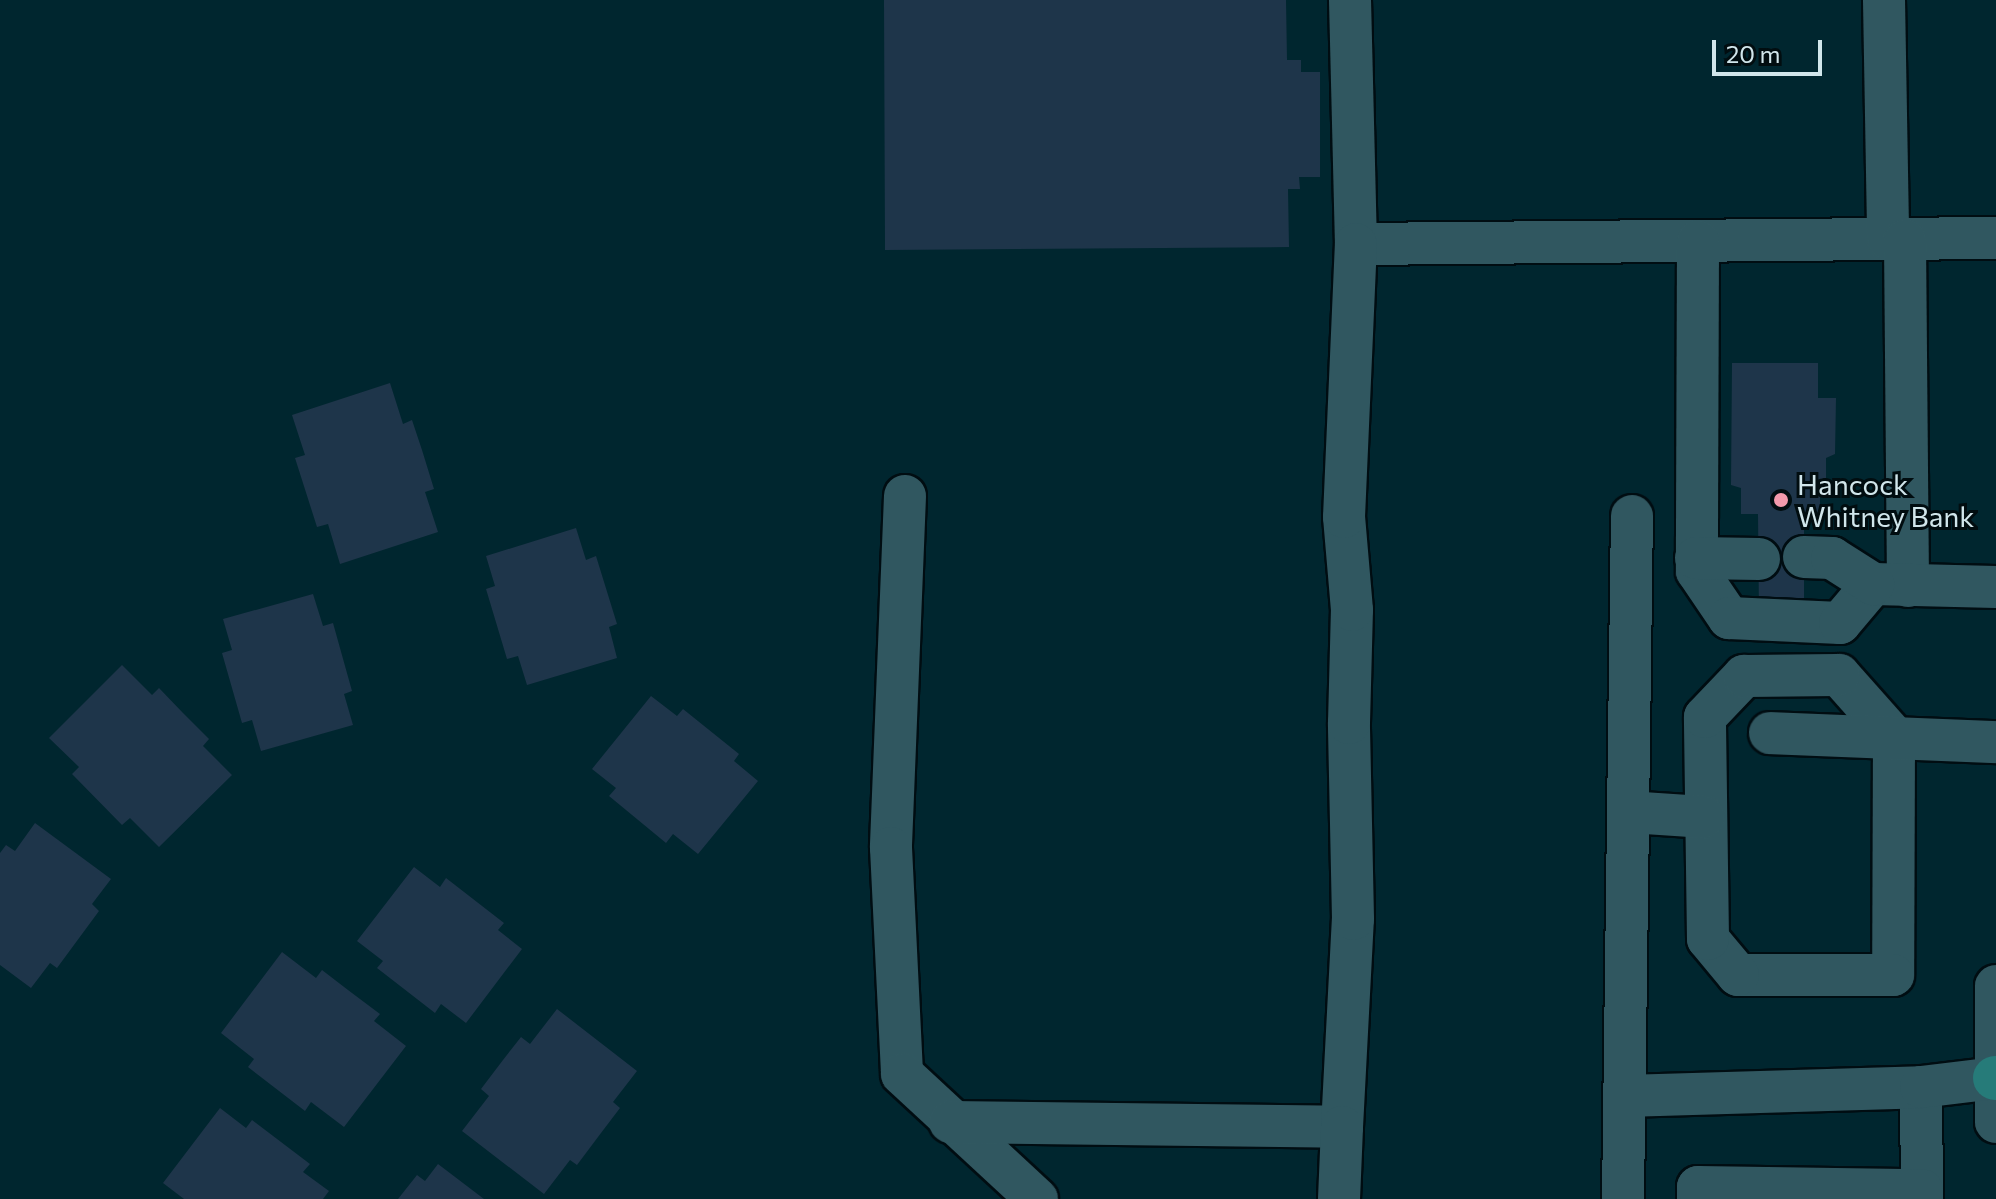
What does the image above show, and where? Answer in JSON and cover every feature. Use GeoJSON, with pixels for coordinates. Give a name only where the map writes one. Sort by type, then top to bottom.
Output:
{"type":"FeatureCollection","features":[{"type":"Feature","properties":{"kind":"lane"},"geometry":{"type":"LineString","coordinates":[[1339,1199],[1353,919],[1349,723],[1352,610],[1344,517],[1356,244],[1350,0]]}},
{"type":"Feature","properties":{"kind":"lane"},"geometry":{"type":"LineString","coordinates":[[1884,0],[1897,240],[1890,585]]}},
{"type":"Feature","properties":{"kind":"lane"},"geometry":{"type":"LineString","coordinates":[[1356,244],[1996,238]]}},
{"type":"Feature","properties":{"kind":"lane"},"geometry":{"type":"LineString","coordinates":[[1698,241],[1697,571],[1729,618],[1840,623],[1890,585]]}},
{"type":"Feature","properties":{"kind":"lane"},"geometry":{"type":"LineString","coordinates":[[905,496],[891,848],[902,1074],[950,1122],[1037,1199]]}},
{"type":"Feature","properties":{"kind":"lane"},"geometry":{"type":"LineString","coordinates":[[1623,1199],[1632,516]]}},
{"type":"Feature","properties":{"kind":"lane"},"geometry":{"type":"LineString","coordinates":[[1804,557],[1832,558],[1890,585],[1996,587]]}},
{"type":"Feature","properties":{"kind":"lane"},"geometry":{"type":"LineString","coordinates":[[1696,558],[1759,559]]}},
{"type":"Feature","properties":{"kind":"lane"},"geometry":{"type":"LineString","coordinates":[[1839,675],[1894,737],[1880,975],[1738,975],[1708,939],[1705,717],[1744,676],[1839,675]]}},
{"type":"Feature","properties":{"kind":"lane"},"geometry":{"type":"LineString","coordinates":[[1856,695],[1756,694],[1732,709],[1722,744],[1726,918],[1738,941],[1760,952],[1836,952],[1880,975]]}},
{"type":"Feature","properties":{"kind":"lane"},"geometry":{"type":"LineString","coordinates":[[1770,733],[1996,742]]}},
{"type":"Feature","properties":{"kind":"lane"},"geometry":{"type":"LineString","coordinates":[[1629,812],[1704,817]]}},
{"type":"Feature","properties":{"kind":"lane"},"geometry":{"type":"LineString","coordinates":[[1996,986],[1996,1122]]}},
{"type":"Feature","properties":{"kind":"lane"},"geometry":{"type":"LineString","coordinates":[[1625,1096],[1921,1087],[1995,1078]]}},
{"type":"Feature","properties":{"kind":"lane"},"geometry":{"type":"LineString","coordinates":[[1698,1199],[1698,1187],[1922,1194],[1921,1087]]}},
{"type":"Feature","properties":{"kind":"lane"},"geometry":{"type":"LineString","coordinates":[[950,1122],[1342,1127]]}},
{"type":"Feature","properties":{"kind":"building"},"geometry":{"type":"Polygon","coordinates":[[[884,0],[1286,0],[1287,60],[1301,60],[1301,72],[1320,72],[1320,177],[1299,177],[1300,189],[1288,189],[1289,247],[885,250],[884,0]]]}},
{"type":"Feature","properties":{"kind":"building","name":"Hancock Whitney Bank"},"geometry":{"type":"Polygon","coordinates":[[[1732,363],[1818,363],[1818,398],[1836,398],[1835,454],[1826,458],[1826,488],[1820,488],[1820,513],[1804,513],[1804,616],[1759,616],[1758,514],[1741,514],[1741,488],[1731,485],[1732,363]]]}},
{"type":"Feature","properties":{"kind":"building"},"geometry":{"type":"Polygon","coordinates":[[[390,383],[403,424],[412,420],[422,450],[434,489],[425,492],[438,532],[340,564],[328,524],[317,527],[295,458],[305,455],[292,415],[390,383]]]}},
{"type":"Feature","properties":{"kind":"building"},"geometry":{"type":"Polygon","coordinates":[[[576,528],[586,560],[596,556],[617,624],[609,627],[617,658],[527,685],[518,656],[507,659],[486,589],[495,586],[486,556],[576,528]]]}},
{"type":"Feature","properties":{"kind":"building"},"geometry":{"type":"Polygon","coordinates":[[[313,594],[323,626],[333,623],[352,691],[344,694],[353,725],[261,751],[252,720],[242,723],[222,653],[232,650],[223,619],[313,594]]]}},
{"type":"Feature","properties":{"kind":"building"},"geometry":{"type":"Polygon","coordinates":[[[122,665],[152,695],[159,688],[209,739],[203,746],[232,775],[159,847],[130,818],[122,825],[72,774],[79,767],[49,738],[122,665]]]}},
{"type":"Feature","properties":{"kind":"building"},"geometry":{"type":"Polygon","coordinates":[[[651,696],[677,716],[683,709],[739,754],[734,761],[758,781],[698,854],[673,834],[666,843],[609,796],[616,788],[592,769],[651,696]]]}},
{"type":"Feature","properties":{"kind":"building"},"geometry":{"type":"Polygon","coordinates":[[[35,823],[111,879],[92,904],[99,911],[57,968],[50,963],[31,988],[0,965],[0,853],[6,845],[15,851],[35,823]]]}},
{"type":"Feature","properties":{"kind":"building"},"geometry":{"type":"Polygon","coordinates":[[[414,867],[440,887],[446,878],[504,923],[498,930],[522,949],[466,1023],[441,1004],[435,1013],[377,968],[383,961],[357,941],[414,867]]]}},
{"type":"Feature","properties":{"kind":"building"},"geometry":{"type":"Polygon","coordinates":[[[282,952],[316,978],[322,970],[380,1014],[374,1021],[406,1046],[344,1127],[311,1102],[305,1111],[248,1067],[254,1059],[221,1033],[282,952]]]}},
{"type":"Feature","properties":{"kind":"building"},"geometry":{"type":"Polygon","coordinates":[[[557,1009],[637,1071],[613,1102],[620,1108],[577,1165],[570,1160],[544,1194],[462,1131],[489,1096],[481,1089],[503,1060],[521,1037],[530,1044],[557,1009]]]}},
{"type":"Feature","properties":{"kind":"building"},"geometry":{"type":"Polygon","coordinates":[[[220,1108],[246,1128],[252,1120],[310,1164],[303,1172],[329,1191],[323,1199],[184,1199],[163,1183],[220,1108]]]}},
{"type":"Feature","properties":{"kind":"building"},"geometry":{"type":"Polygon","coordinates":[[[438,1164],[484,1199],[398,1199],[417,1175],[425,1181],[438,1164]]]}},
{"type":"Feature","properties":{"kind":"place","name":"Hancock Whitney Bank"},"geometry":{"type":"Point","coordinates":[1781,500]}}]}
